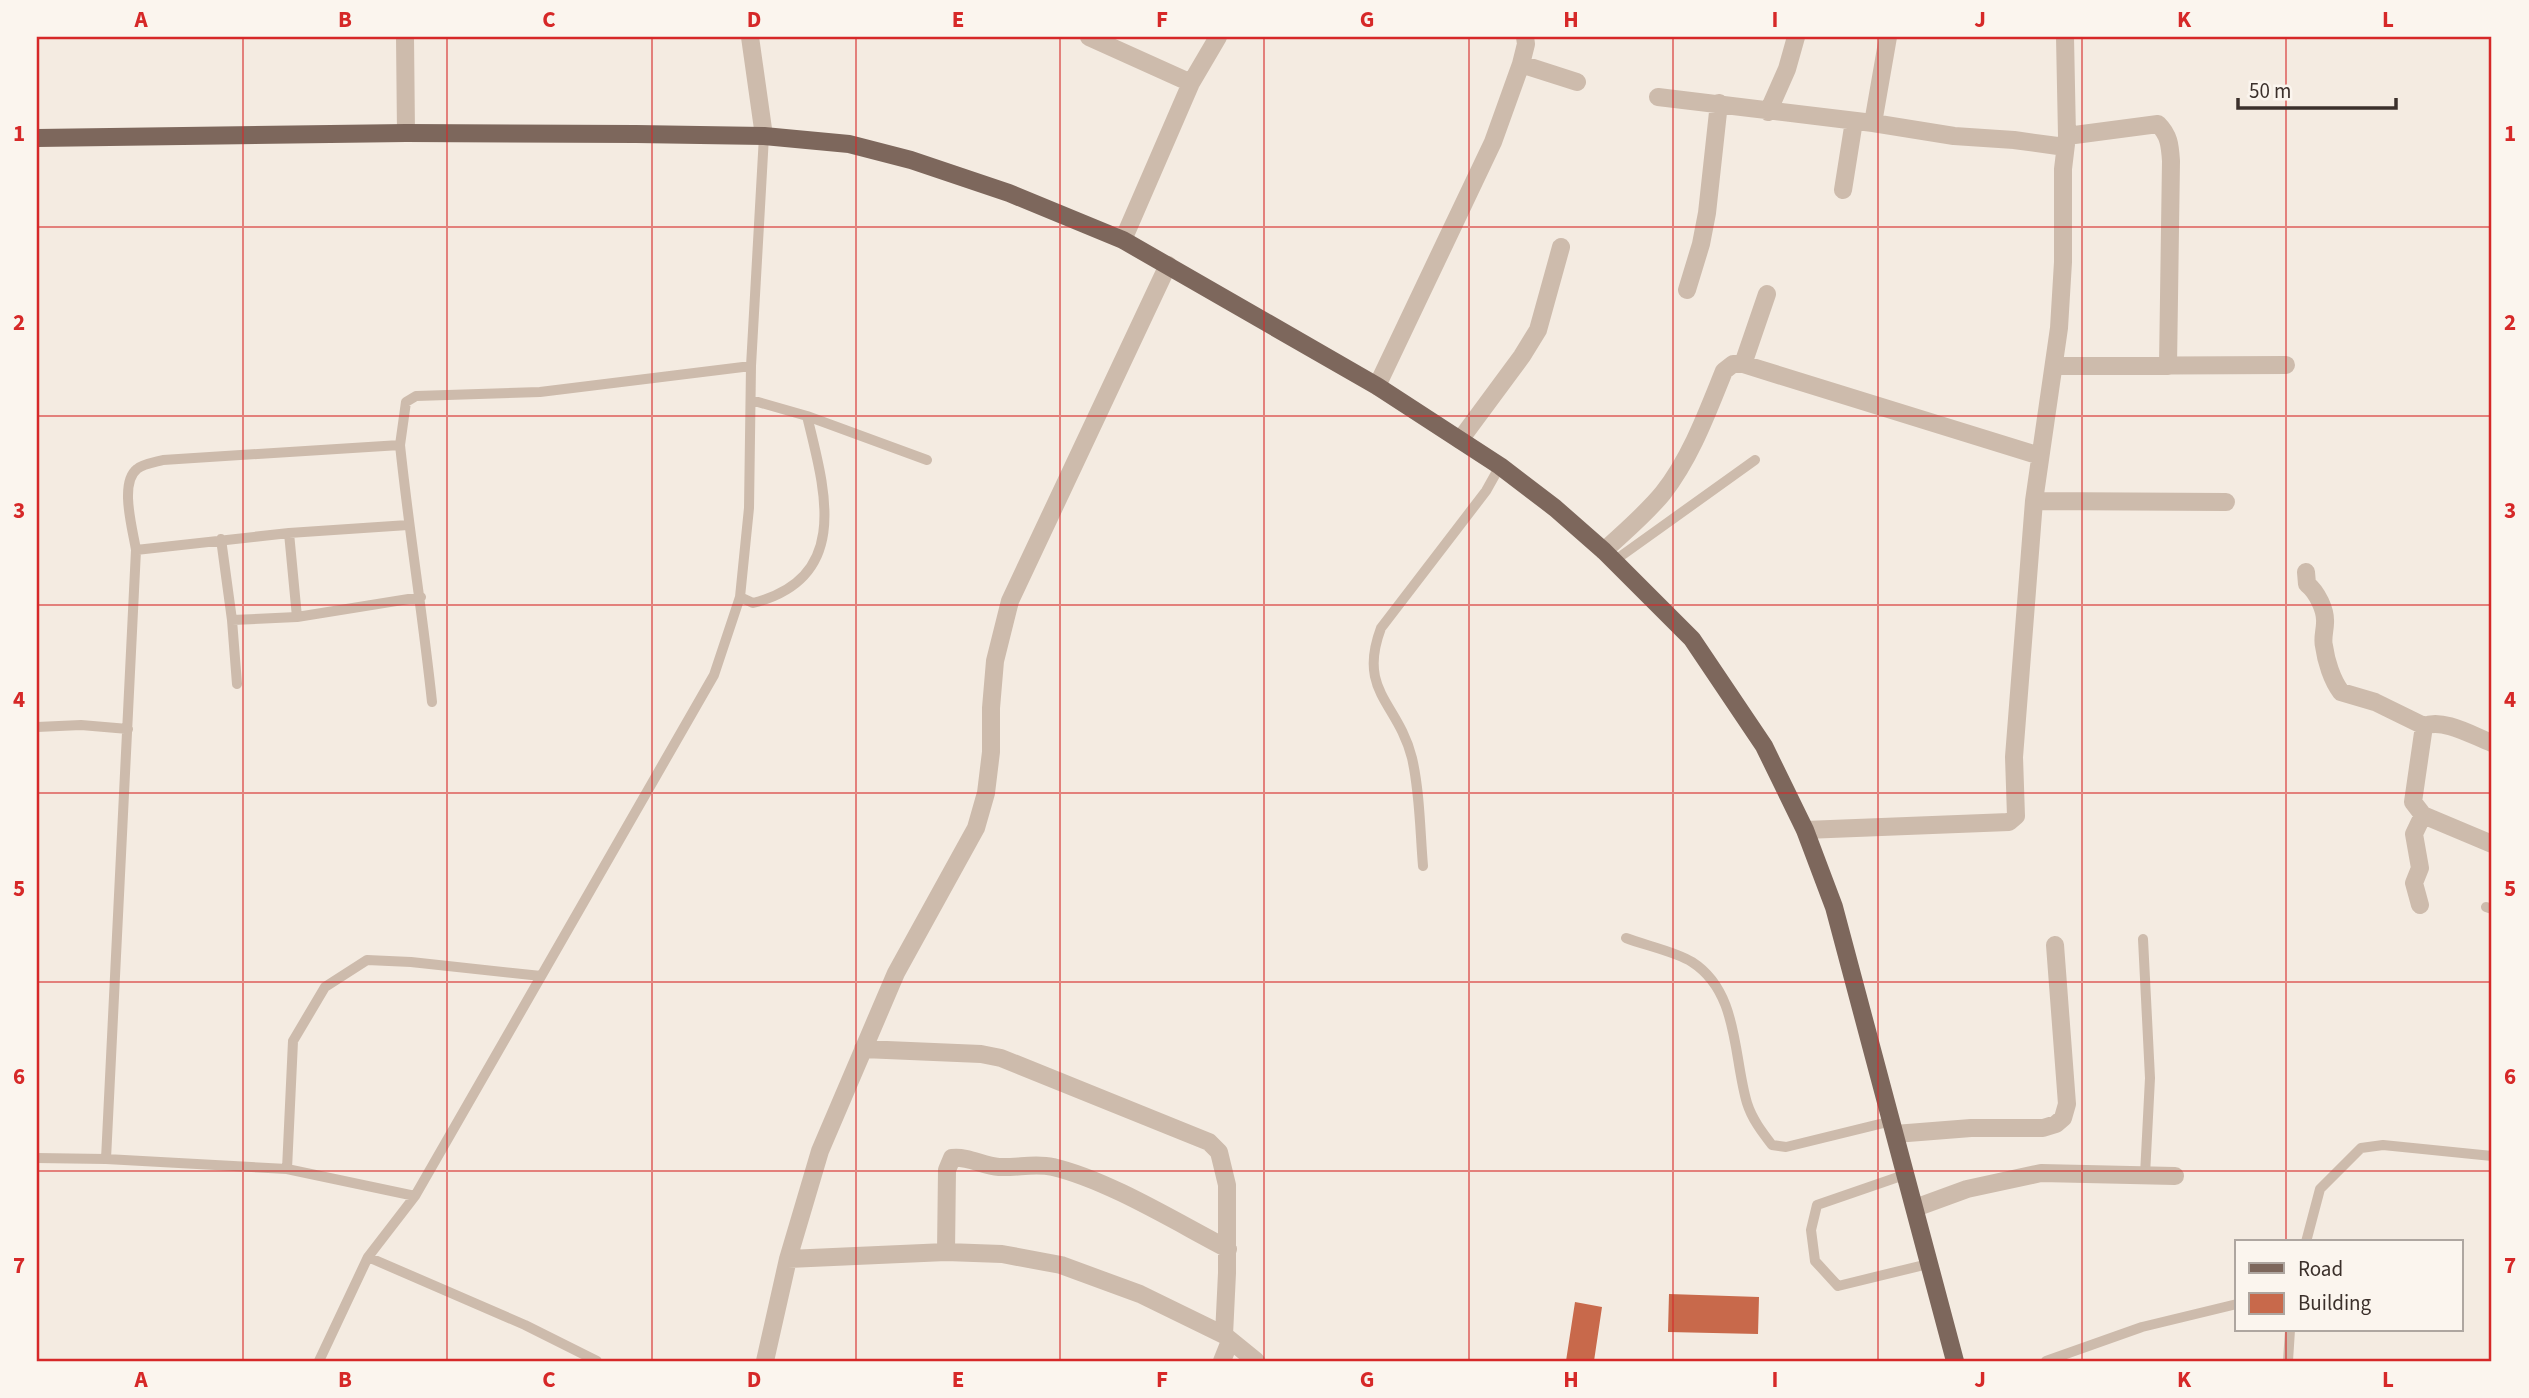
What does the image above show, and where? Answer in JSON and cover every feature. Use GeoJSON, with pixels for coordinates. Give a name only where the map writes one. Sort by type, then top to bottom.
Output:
{"type":"FeatureCollection","features":[{"type":"Feature","properties":{"kind":"main road"},"geometry":{"type":"LineString","coordinates":[[37,138],[406,133],[764,136],[849,144],[911,160],[1051,209],[1124,240],[1377,386],[1500,466],[1555,508],[1609,556],[1692,639],[1764,746],[1805,830],[1834,908],[1955,1361]]}},
{"type":"Feature","properties":{"kind":"street"},"geometry":{"type":"LineString","coordinates":[[405,37],[406,133]]}},
{"type":"Feature","properties":{"kind":"street"},"geometry":{"type":"LineString","coordinates":[[750,37],[764,136]]}},
{"type":"Feature","properties":{"kind":"street"},"geometry":{"type":"LineString","coordinates":[[1089,37],[1191,83]]}},
{"type":"Feature","properties":{"kind":"street"},"geometry":{"type":"LineString","coordinates":[[1124,240],[1191,83],[1217,37]]}},
{"type":"Feature","properties":{"kind":"street"},"geometry":{"type":"LineString","coordinates":[[1377,386],[1493,142],[1521,64],[1525,37]]}},
{"type":"Feature","properties":{"kind":"street"},"geometry":{"type":"LineString","coordinates":[[1768,112],[1787,69],[1797,37]]}},
{"type":"Feature","properties":{"kind":"street"},"geometry":{"type":"LineString","coordinates":[[1872,123],[1888,37]]}},
{"type":"Feature","properties":{"kind":"street"},"geometry":{"type":"LineString","coordinates":[[1805,830],[2009,822],[2016,816],[2014,757],[2034,501],[2055,366],[2063,262],[2065,37]]}},
{"type":"Feature","properties":{"kind":"street"},"geometry":{"type":"LineString","coordinates":[[1521,64],[1577,82]]}},
{"type":"Feature","properties":{"kind":"street"},"geometry":{"type":"LineString","coordinates":[[1658,97],[1872,123],[1954,136],[2014,140],[2066,141],[2158,124],[2169,142],[2172,173],[2168,366]]}},
{"type":"Feature","properties":{"kind":"street"},"geometry":{"type":"LineString","coordinates":[[1687,290],[1707,213],[1719,103]]}},
{"type":"Feature","properties":{"kind":"street"},"geometry":{"type":"LineString","coordinates":[[1843,190],[1854,121]]}},
{"type":"Feature","properties":{"kind":"street"},"geometry":{"type":"LineString","coordinates":[[1460,439],[1522,356],[1538,330],[1561,247]]}},
{"type":"Feature","properties":{"kind":"street"},"geometry":{"type":"LineString","coordinates":[[765,1361],[788,1259],[820,1150],[896,973],[976,828],[986,793],[991,752],[995,661],[1010,601],[1168,265]]}},
{"type":"Feature","properties":{"kind":"street"},"geometry":{"type":"LineString","coordinates":[[1743,364],[1767,294]]}},
{"type":"Feature","properties":{"kind":"street"},"geometry":{"type":"LineString","coordinates":[[1609,556],[1661,495],[1693,445],[1724,371],[1734,364],[1743,364],[2040,456]]}},
{"type":"Feature","properties":{"kind":"street"},"geometry":{"type":"LineString","coordinates":[[2055,366],[2286,365]]}},
{"type":"Feature","properties":{"kind":"street"},"geometry":{"type":"LineString","coordinates":[[2034,501],[2226,502]]}},
{"type":"Feature","properties":{"kind":"street"},"geometry":{"type":"LineString","coordinates":[[2306,572],[2307,584],[2312,588],[2323,611],[2323,645],[2332,677],[2341,692],[2375,702],[2424,726],[2433,723],[2449,726],[2492,744]]}},
{"type":"Feature","properties":{"kind":"street"},"geometry":{"type":"LineString","coordinates":[[2424,726],[2413,803],[2423,815],[2492,844]]}},
{"type":"Feature","properties":{"kind":"street"},"geometry":{"type":"LineString","coordinates":[[2420,905],[2414,883],[2420,867],[2414,834],[2423,815]]}},
{"type":"Feature","properties":{"kind":"street"},"geometry":{"type":"LineString","coordinates":[[1894,1127],[2043,1128],[2056,1124],[2063,1118],[2067,1104],[2055,945]]}},
{"type":"Feature","properties":{"kind":"street"},"geometry":{"type":"LineString","coordinates":[[863,1049],[981,1054],[1001,1058],[1209,1142],[1219,1152],[1227,1185],[1227,1338],[1222,1361]]}},
{"type":"Feature","properties":{"kind":"street"},"geometry":{"type":"LineString","coordinates":[[946,1252],[947,1170],[952,1158],[961,1157],[999,1167],[1030,1164],[1053,1167],[1112,1189],[1228,1249]]}},
{"type":"Feature","properties":{"kind":"street"},"geometry":{"type":"LineString","coordinates":[[1914,1208],[1967,1189],[2041,1173],[2175,1176]]}},
{"type":"Feature","properties":{"kind":"street"},"geometry":{"type":"LineString","coordinates":[[788,1259],[946,1252],[1002,1254],[1061,1265],[1140,1294],[1227,1338],[1256,1361]]}},
{"type":"Feature","properties":{"kind":"lane"},"geometry":{"type":"LineString","coordinates":[[319,1361],[368,1257],[415,1196],[714,675],[740,597],[749,508],[751,366],[764,136]]}},
{"type":"Feature","properties":{"kind":"lane"},"geometry":{"type":"LineString","coordinates":[[432,702],[400,445],[406,402],[416,396],[540,392],[751,366]]}},
{"type":"Feature","properties":{"kind":"lane"},"geometry":{"type":"LineString","coordinates":[[751,400],[807,415],[927,460]]}},
{"type":"Feature","properties":{"kind":"lane"},"geometry":{"type":"LineString","coordinates":[[740,597],[753,603],[781,595],[795,586],[814,565],[823,539],[822,479],[807,415]]}},
{"type":"Feature","properties":{"kind":"lane"},"geometry":{"type":"LineString","coordinates":[[106,1159],[136,550],[127,488],[137,468],[163,460],[400,445]]}},
{"type":"Feature","properties":{"kind":"lane"},"geometry":{"type":"LineString","coordinates":[[1609,556],[1755,460]]}},
{"type":"Feature","properties":{"kind":"lane"},"geometry":{"type":"LineString","coordinates":[[1423,866],[1412,758],[1404,732],[1377,687],[1372,668],[1373,650],[1381,628],[1486,491],[1500,466]]}},
{"type":"Feature","properties":{"kind":"lane"},"geometry":{"type":"LineString","coordinates":[[136,550],[221,539],[408,525]]}},
{"type":"Feature","properties":{"kind":"lane"},"geometry":{"type":"LineString","coordinates":[[289,533],[297,617]]}},
{"type":"Feature","properties":{"kind":"lane"},"geometry":{"type":"LineString","coordinates":[[221,539],[237,684]]}},
{"type":"Feature","properties":{"kind":"lane"},"geometry":{"type":"LineString","coordinates":[[232,620],[297,617],[421,597]]}},
{"type":"Feature","properties":{"kind":"lane"},"geometry":{"type":"LineString","coordinates":[[37,727],[82,725],[128,729]]}},
{"type":"Feature","properties":{"kind":"lane"},"geometry":{"type":"LineString","coordinates":[[1626,938],[1691,962],[1714,983],[1728,1009],[1747,1104],[1760,1130],[1772,1145],[1786,1147],[1894,1127]]}},
{"type":"Feature","properties":{"kind":"lane"},"geometry":{"type":"LineString","coordinates":[[2143,939],[2150,1078],[2145,1175]]}},
{"type":"Feature","properties":{"kind":"lane"},"geometry":{"type":"LineString","coordinates":[[287,1169],[293,1041],[326,987],[367,960],[541,976]]}},
{"type":"Feature","properties":{"kind":"lane"},"geometry":{"type":"LineString","coordinates":[[2307,1240],[2320,1189],[2361,1148],[2383,1145],[2492,1156]]}},
{"type":"Feature","properties":{"kind":"lane"},"geometry":{"type":"LineString","coordinates":[[37,1158],[287,1169],[415,1196]]}},
{"type":"Feature","properties":{"kind":"lane"},"geometry":{"type":"LineString","coordinates":[[1904,1174],[1817,1205],[1811,1230],[1815,1261],[1838,1286],[1928,1264]]}},
{"type":"Feature","properties":{"kind":"lane"},"geometry":{"type":"LineString","coordinates":[[368,1257],[525,1325],[597,1361]]}},
{"type":"Feature","properties":{"kind":"lane"},"geometry":{"type":"LineString","coordinates":[[2046,1361],[2141,1327],[2235,1304]]}},
{"type":"Feature","properties":{"kind":"lane"},"geometry":{"type":"LineString","coordinates":[[2288,1361],[2290,1332]]}},
{"type":"Feature","properties":{"kind":"building"},"geometry":{"type":"Polygon","coordinates":[[[1669,1294],[1759,1297],[1758,1334],[1668,1332],[1669,1294]]]}},
{"type":"Feature","properties":{"kind":"building"},"geometry":{"type":"Polygon","coordinates":[[[1575,1302],[1602,1307],[1594,1361],[1566,1361],[1575,1302]]]}}]}
